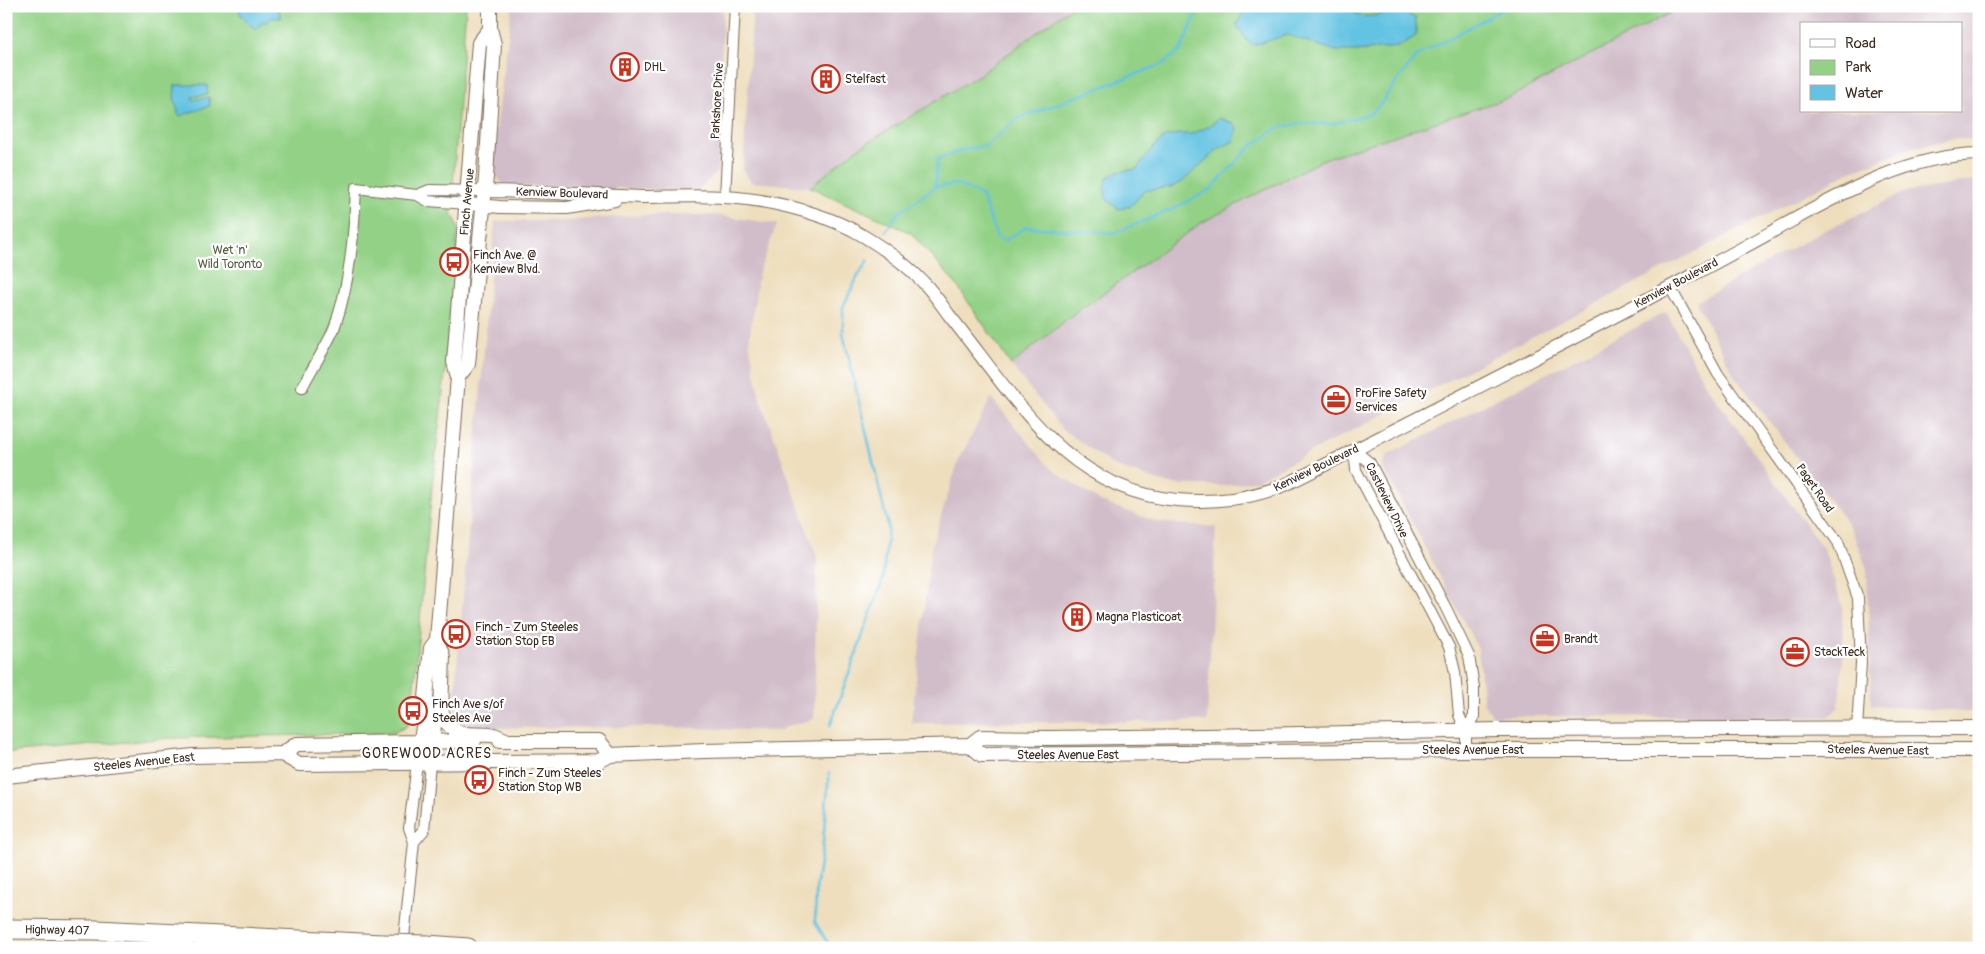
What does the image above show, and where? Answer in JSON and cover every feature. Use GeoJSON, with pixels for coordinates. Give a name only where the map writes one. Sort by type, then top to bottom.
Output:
{"type":"FeatureCollection","features":[{"type":"Feature","properties":{"kind":"highway","name":"Highway 407"},"geometry":{"type":"LineString","coordinates":[[6,929],[96,930],[468,948]]}},
{"type":"Feature","properties":{"kind":"main road","name":"Finch Avenue"},"geometry":{"type":"LineString","coordinates":[[458,377],[468,364],[483,206],[494,44],[490,29],[490,6]]}},
{"type":"Feature","properties":{"kind":"main road","name":"Finch Avenue"},"geometry":{"type":"LineString","coordinates":[[423,763],[439,645],[458,377],[454,362],[479,43],[490,29]]}},
{"type":"Feature","properties":{"kind":"main road"},"geometry":{"type":"LineString","coordinates":[[439,645],[443,657],[441,711],[446,722],[462,734],[494,735],[508,741]]}},
{"type":"Feature","properties":{"kind":"main road","name":"Steeles Avenue East"},"geometry":{"type":"LineString","coordinates":[[6,776],[192,756],[282,754],[299,764],[599,761],[610,755],[970,745],[980,737],[1330,735],[1466,730],[1857,730],[1979,728]]}},
{"type":"Feature","properties":{"kind":"main road","name":"Steeles Avenue East"},"geometry":{"type":"LineString","coordinates":[[282,754],[297,744],[598,741],[610,755]]}},
{"type":"Feature","properties":{"kind":"main road","name":"Steeles Avenue East"},"geometry":{"type":"LineString","coordinates":[[970,745],[982,756],[1466,750],[1979,750]]}},
{"type":"Feature","properties":{"kind":"street","name":"Parkshore Drive"},"geometry":{"type":"LineString","coordinates":[[725,197],[735,6]]}},
{"type":"Feature","properties":{"kind":"street","name":"Kenview Boulevard"},"geometry":{"type":"LineString","coordinates":[[484,192],[725,197],[761,202],[818,215],[853,230],[888,252],[923,282],[1022,407],[1063,452],[1080,465],[1113,484],[1145,496],[1204,502],[1237,499],[1261,494],[1285,484],[1670,287],[1820,206],[1899,169],[1926,160],[1958,154],[1979,154]]}},
{"type":"Feature","properties":{"kind":"street"},"geometry":{"type":"LineString","coordinates":[[302,388],[337,318],[349,271],[354,231],[356,188],[417,195],[429,190],[468,198],[484,192]]}},
{"type":"Feature","properties":{"kind":"street","name":"Kenview Boulevard"},"geometry":{"type":"LineString","coordinates":[[468,198],[483,206],[566,208],[640,196]]}},
{"type":"Feature","properties":{"kind":"street","name":"Paget Road"},"geometry":{"type":"LineString","coordinates":[[1670,287],[1718,374],[1838,542],[1858,598],[1861,663],[1857,730]]}},
{"type":"Feature","properties":{"kind":"street","name":"Castleview Drive"},"geometry":{"type":"LineString","coordinates":[[1354,450],[1370,463],[1469,656],[1474,687],[1474,716],[1466,730]]}},
{"type":"Feature","properties":{"kind":"street","name":"Castleview Drive"},"geometry":{"type":"LineString","coordinates":[[1354,450],[1356,470],[1449,647],[1455,672],[1460,715],[1466,730],[1466,750]]}},
{"type":"Feature","properties":{"kind":"street"},"geometry":{"type":"LineString","coordinates":[[1432,615],[1446,608]]}},
{"type":"Feature","properties":{"kind":"street"},"geometry":{"type":"LineString","coordinates":[[403,948],[414,842],[409,828],[423,763]]}},
{"type":"Feature","properties":{"kind":"street"},"geometry":{"type":"LineString","coordinates":[[414,842],[424,830],[423,763]]}},
{"type":"Feature","properties":{"kind":"shaded area"},"geometry":{"type":"Polygon","coordinates":[[[512,6],[723,6],[718,172],[698,190],[511,186],[502,183],[495,175],[492,162],[512,6]]]}},
{"type":"Feature","properties":{"kind":"shaded area"},"geometry":{"type":"Polygon","coordinates":[[[753,6],[1073,6],[979,75],[857,149],[810,187],[751,182],[743,170],[753,6]]]}},
{"type":"Feature","properties":{"kind":"shaded area"},"geometry":{"type":"Polygon","coordinates":[[[1683,6],[1979,6],[1979,139],[1952,139],[1911,148],[1847,173],[1257,480],[1225,486],[1170,484],[1116,467],[1062,429],[1011,365],[1066,320],[1201,223],[1324,159],[1508,98],[1683,6]]]}},
{"type":"Feature","properties":{"kind":"shaded area"},"geometry":{"type":"Polygon","coordinates":[[[1979,180],[1979,713],[1871,705],[1867,569],[1851,528],[1736,378],[1696,302],[1825,230],[1905,192],[1979,180]]]}},
{"type":"Feature","properties":{"kind":"shaded area"},"geometry":{"type":"Polygon","coordinates":[[[642,215],[716,215],[777,224],[758,275],[749,343],[760,398],[817,557],[814,719],[788,726],[780,731],[662,727],[467,728],[459,723],[453,715],[495,221],[566,221],[642,215]]]}},
{"type":"Feature","properties":{"kind":"shaded area"},"geometry":{"type":"Polygon","coordinates":[[[1666,312],[1705,384],[1824,550],[1842,605],[1843,661],[1838,708],[1828,717],[1493,716],[1484,705],[1478,649],[1382,465],[1386,456],[1666,312]]]}},
{"type":"Feature","properties":{"kind":"shaded area"},"geometry":{"type":"Polygon","coordinates":[[[991,398],[1051,469],[1101,502],[1157,522],[1216,527],[1207,721],[911,723],[931,548],[958,462],[991,398]]]}},
{"type":"Feature","properties":{"kind":"green space","name":"Wet 'n' Wild Toronto"},"geometry":{"type":"Polygon","coordinates":[[[6,6],[466,6],[451,213],[458,229],[413,696],[408,704],[407,726],[393,733],[172,738],[6,753],[6,6]]]}},
{"type":"Feature","properties":{"kind":"green space"},"geometry":{"type":"Polygon","coordinates":[[[1073,6],[1683,6],[1508,98],[1324,159],[1201,223],[1066,320],[1011,365],[956,284],[911,233],[810,187],[857,149],[979,75],[1073,6]]]}},
{"type":"Feature","properties":{"kind":"water"},"geometry":{"type":"Polygon","coordinates":[[[237,6],[278,6],[281,18],[269,18],[269,21],[262,23],[256,30],[242,17],[237,6]]]}},
{"type":"Feature","properties":{"kind":"water"},"geometry":{"type":"Polygon","coordinates":[[[1254,6],[1288,6],[1298,8],[1302,6],[1346,6],[1353,12],[1367,16],[1396,12],[1404,13],[1416,18],[1416,36],[1398,47],[1357,51],[1336,51],[1287,35],[1254,45],[1247,41],[1237,25],[1243,13],[1254,6]]]}},
{"type":"Feature","properties":{"kind":"water"},"geometry":{"type":"Polygon","coordinates":[[[175,85],[207,85],[208,94],[192,97],[193,100],[209,97],[210,106],[179,116],[174,97],[175,85]]]}},
{"type":"Feature","properties":{"kind":"water"},"geometry":{"type":"Polygon","coordinates":[[[1219,118],[1232,123],[1237,129],[1234,141],[1218,149],[1182,182],[1171,187],[1144,191],[1131,206],[1119,209],[1107,200],[1104,188],[1108,177],[1117,172],[1136,169],[1165,137],[1191,134],[1208,127],[1219,118]]]}},
{"type":"Feature","properties":{"kind":"waterway"},"geometry":{"type":"LineString","coordinates":[[935,187],[937,159],[966,149],[986,146],[1017,119],[1163,64],[1180,51],[1200,6]]}},
{"type":"Feature","properties":{"kind":"waterway"},"geometry":{"type":"LineString","coordinates":[[886,231],[897,214],[935,187],[957,184],[981,195],[997,237],[1004,241],[1026,227],[1115,233],[1173,209],[1211,189],[1249,148],[1277,128],[1302,123],[1331,124],[1370,114],[1381,104],[1418,55],[1509,6]]}},
{"type":"Feature","properties":{"kind":"waterway"},"geometry":{"type":"LineString","coordinates":[[830,726],[883,579],[888,526],[843,333],[843,307],[868,260]]}},
{"type":"Feature","properties":{"kind":"waterway"},"geometry":{"type":"LineString","coordinates":[[829,773],[823,843],[816,889],[815,922],[829,945]]}},
{"type":"Feature","properties":{"kind":"place","name":"DHL"},"geometry":{"type":"Point","coordinates":[625,67]}},
{"type":"Feature","properties":{"kind":"place","name":"Stelfast"},"geometry":{"type":"Point","coordinates":[826,79]}},
{"type":"Feature","properties":{"kind":"place","name":"Finch Ave. @ Kenview Blvd."},"geometry":{"type":"Point","coordinates":[454,262]}},
{"type":"Feature","properties":{"kind":"place","name":"ProFire Safety Services"},"geometry":{"type":"Point","coordinates":[1336,400]}},
{"type":"Feature","properties":{"kind":"place","name":"Magna Plasticoat"},"geometry":{"type":"Point","coordinates":[1077,617]}},
{"type":"Feature","properties":{"kind":"place","name":"Finch - Zum Steeles Station Stop EB"},"geometry":{"type":"Point","coordinates":[456,634]}},
{"type":"Feature","properties":{"kind":"place","name":"Brandt"},"geometry":{"type":"Point","coordinates":[1545,639]}},
{"type":"Feature","properties":{"kind":"place","name":"StackTeck"},"geometry":{"type":"Point","coordinates":[1795,652]}},
{"type":"Feature","properties":{"kind":"place","name":"Finch Ave s/of Steeles Ave"},"geometry":{"type":"Point","coordinates":[413,711]}},
{"type":"Feature","properties":{"kind":"place","name":"Finch - Zum Steeles Station Stop WB"},"geometry":{"type":"Point","coordinates":[479,780]}},
{"type":"Feature","properties":{"kind":"district","name":"GOREWOOD ACRES"},"geometry":{"type":"Point","coordinates":[427,753]}}]}
